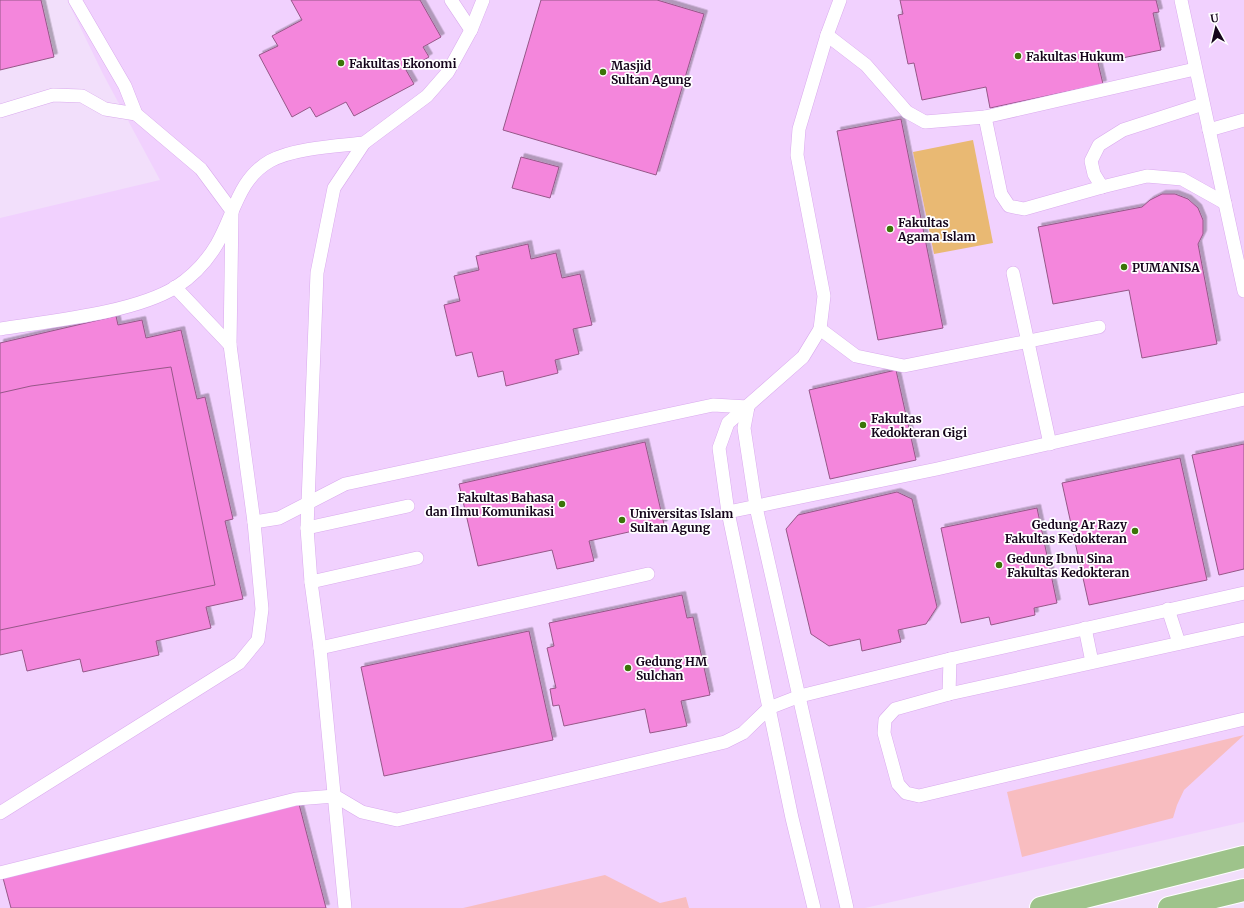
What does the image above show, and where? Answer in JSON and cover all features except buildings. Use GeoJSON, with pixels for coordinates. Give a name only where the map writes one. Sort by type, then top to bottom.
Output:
{"type":"FeatureCollection","features":[{"type":"Feature","properties":{"kind":"highway"},"geometry":{"type":"LineString","coordinates":[[1041,908],[1244,857]]}},
{"type":"Feature","properties":{"kind":"highway"},"geometry":{"type":"LineString","coordinates":[[1169,908],[1244,890]]}},
{"type":"Feature","properties":{"kind":"lane"},"geometry":{"type":"LineString","coordinates":[[0,813],[239,663],[258,640],[262,609],[254,522],[230,345],[232,210],[201,169],[136,114],[125,86],[75,0]]}},
{"type":"Feature","properties":{"kind":"lane"},"geometry":{"type":"LineString","coordinates":[[451,0],[470,30]]}},
{"type":"Feature","properties":{"kind":"lane"},"geometry":{"type":"LineString","coordinates":[[345,908],[320,648],[311,582],[307,528],[317,273],[334,188],[364,143],[427,96],[448,72],[470,30],[483,0]]}},
{"type":"Feature","properties":{"kind":"lane"},"geometry":{"type":"LineString","coordinates":[[814,908],[792,818],[728,512],[719,448],[728,423],[748,407],[803,357],[820,329],[824,296],[797,155],[799,129],[827,35],[840,0]]}},
{"type":"Feature","properties":{"kind":"lane"},"geometry":{"type":"LineString","coordinates":[[1181,0],[1244,291]]}},
{"type":"Feature","properties":{"kind":"lane"},"geometry":{"type":"LineString","coordinates":[[827,35],[866,65],[907,112],[925,122],[985,117],[1195,69]]}},
{"type":"Feature","properties":{"kind":"lane"},"geometry":{"type":"LineString","coordinates":[[0,111],[53,95],[82,96],[105,109],[136,114]]}},
{"type":"Feature","properties":{"kind":"lane"},"geometry":{"type":"LineString","coordinates":[[1102,187],[1094,174],[1091,161],[1099,145],[1123,130],[1203,104]]}},
{"type":"Feature","properties":{"kind":"lane"},"geometry":{"type":"LineString","coordinates":[[985,117],[1001,194],[1009,206],[1024,210],[1102,187],[1147,176],[1182,179],[1225,203]]}},
{"type":"Feature","properties":{"kind":"lane"},"geometry":{"type":"LineString","coordinates":[[1209,130],[1244,120]]}},
{"type":"Feature","properties":{"kind":"lane"},"geometry":{"type":"LineString","coordinates":[[0,329],[86,314],[144,301],[175,287],[200,268],[218,243],[246,181],[270,161],[304,150],[364,143]]}},
{"type":"Feature","properties":{"kind":"lane"},"geometry":{"type":"LineString","coordinates":[[1013,273],[1050,444]]}},
{"type":"Feature","properties":{"kind":"lane"},"geometry":{"type":"LineString","coordinates":[[175,287],[230,345]]}},
{"type":"Feature","properties":{"kind":"lane"},"geometry":{"type":"LineString","coordinates":[[820,329],[856,356],[904,366],[1099,327]]}},
{"type":"Feature","properties":{"kind":"lane"},"geometry":{"type":"LineString","coordinates":[[728,512],[1050,444],[1244,400]]}},
{"type":"Feature","properties":{"kind":"lane"},"geometry":{"type":"LineString","coordinates":[[254,522],[279,518],[346,484],[713,405],[748,407]]}},
{"type":"Feature","properties":{"kind":"lane"},"geometry":{"type":"LineString","coordinates":[[748,407],[744,428],[756,507],[847,908]]}},
{"type":"Feature","properties":{"kind":"lane"},"geometry":{"type":"LineString","coordinates":[[307,528],[408,506]]}},
{"type":"Feature","properties":{"kind":"lane"},"geometry":{"type":"LineString","coordinates":[[311,582],[417,558]]}},
{"type":"Feature","properties":{"kind":"lane"},"geometry":{"type":"LineString","coordinates":[[320,648],[648,574]]}},
{"type":"Feature","properties":{"kind":"lane"},"geometry":{"type":"LineString","coordinates":[[0,873],[296,799],[335,796],[362,812],[398,820],[725,742],[743,733],[769,708],[800,696],[950,659],[1244,593]]}},
{"type":"Feature","properties":{"kind":"lane"},"geometry":{"type":"LineString","coordinates":[[1168,610],[1179,643]]}},
{"type":"Feature","properties":{"kind":"lane"},"geometry":{"type":"LineString","coordinates":[[1085,628],[1092,662]]}},
{"type":"Feature","properties":{"kind":"lane"},"geometry":{"type":"LineString","coordinates":[[1244,629],[949,694],[895,709],[885,720],[884,733],[898,784],[906,793],[920,796],[1244,719]]}},
{"type":"Feature","properties":{"kind":"lane"},"geometry":{"type":"LineString","coordinates":[[949,694],[950,659]]}},
{"type":"Feature","properties":{"kind":"shaded area","name":"Universitas Islam Sultan Agung"},"geometry":{"type":"Polygon","coordinates":[[[67,0],[1244,0],[1244,822],[865,908],[0,908],[0,218],[160,180],[103,74],[67,0]]]}},
{"type":"Feature","properties":{"kind":"shaded area"},"geometry":{"type":"Polygon","coordinates":[[[973,140],[993,243],[934,254],[913,152],[973,140]]]}},
{"type":"Feature","properties":{"kind":"shaded area"},"geometry":{"type":"Polygon","coordinates":[[[1244,735],[1184,790],[1173,818],[1022,857],[1007,792],[1244,735]]]}},
{"type":"Feature","properties":{"kind":"shaded area"},"geometry":{"type":"Polygon","coordinates":[[[605,875],[660,903],[686,897],[689,908],[463,908],[605,875]]]}},
{"type":"Feature","properties":{"kind":"place","name":"Fakultas Hukum"},"geometry":{"type":"Point","coordinates":[1018,56]}},
{"type":"Feature","properties":{"kind":"place","name":"Fakultas Ekonomi"},"geometry":{"type":"Point","coordinates":[341,63]}},
{"type":"Feature","properties":{"kind":"place","name":"Masjid Sultan Agung"},"geometry":{"type":"Point","coordinates":[603,72]}},
{"type":"Feature","properties":{"kind":"place","name":"Fakultas Agama Islam"},"geometry":{"type":"Point","coordinates":[890,229]}},
{"type":"Feature","properties":{"kind":"place","name":"PUMANISA"},"geometry":{"type":"Point","coordinates":[1124,267]}},
{"type":"Feature","properties":{"kind":"place","name":"Fakultas Kedokteran Gigi"},"geometry":{"type":"Point","coordinates":[863,425]}},
{"type":"Feature","properties":{"kind":"place","name":"Fakultas Bahasa dan Ilmu Komunikasi"},"geometry":{"type":"Point","coordinates":[562,504]}},
{"type":"Feature","properties":{"kind":"place","name":"Universitas Islam Sultan Agung"},"geometry":{"type":"Point","coordinates":[622,520]}},
{"type":"Feature","properties":{"kind":"place","name":"Gedung Ar Razy Fakultas Kedokteran"},"geometry":{"type":"Point","coordinates":[1135,531]}},
{"type":"Feature","properties":{"kind":"place","name":"Gedung Ibnu Sina Fakultas Kedokteran"},"geometry":{"type":"Point","coordinates":[999,565]}},
{"type":"Feature","properties":{"kind":"place","name":"Gedung HM Sulchan"},"geometry":{"type":"Point","coordinates":[628,668]}}]}
